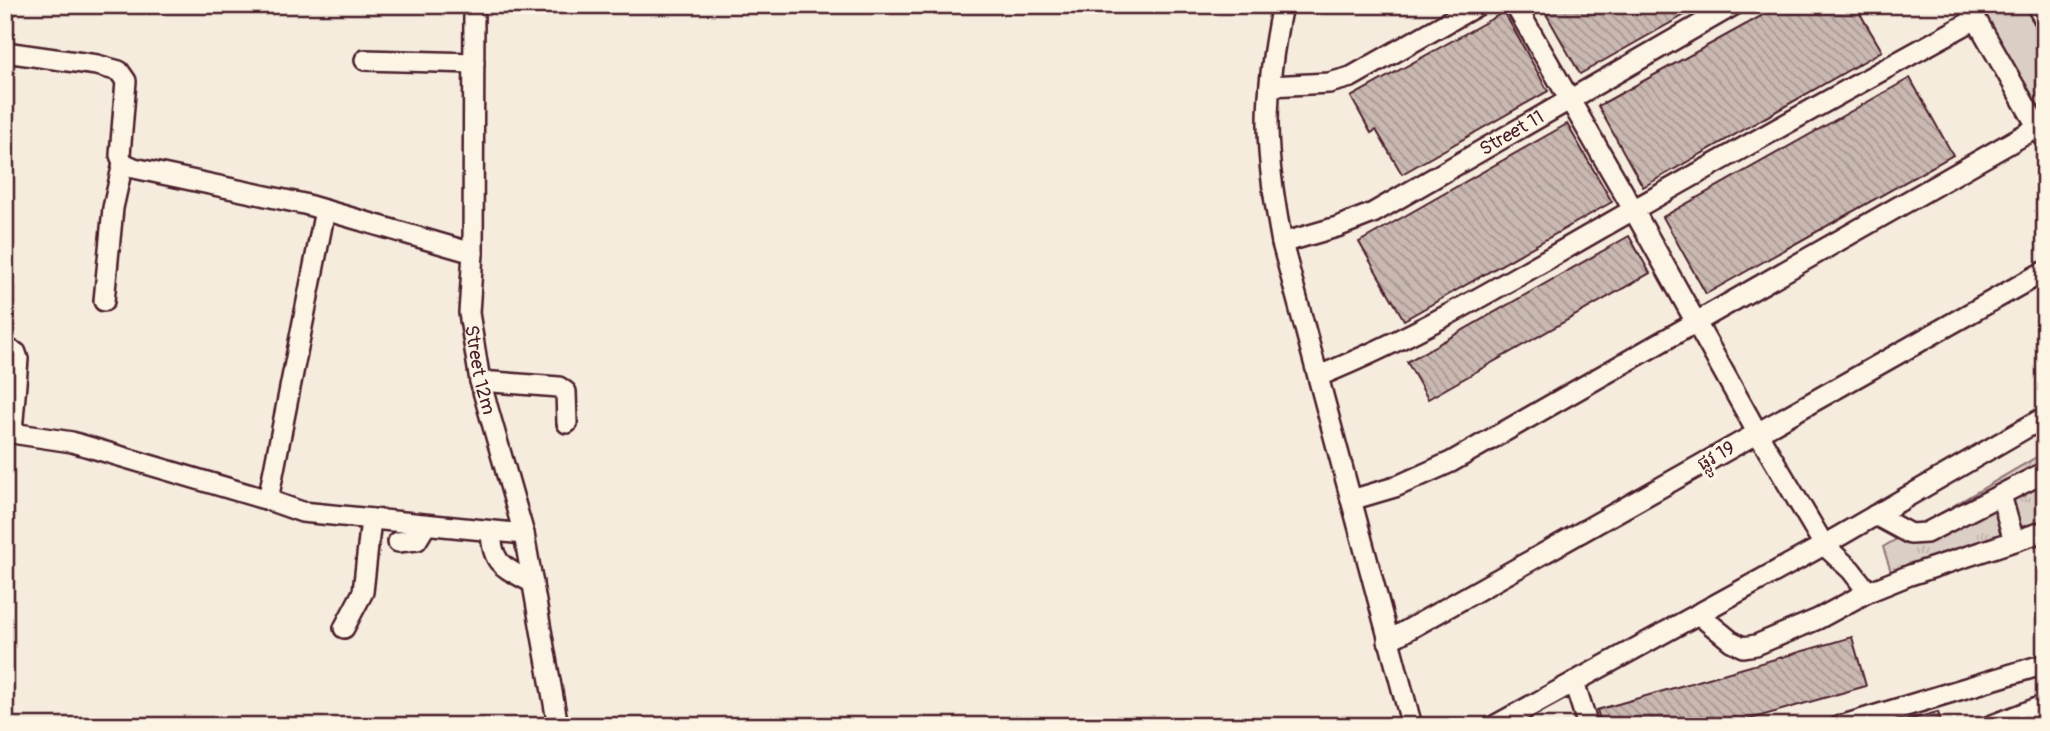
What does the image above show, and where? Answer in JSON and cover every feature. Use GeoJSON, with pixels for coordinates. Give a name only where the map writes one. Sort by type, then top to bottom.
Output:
{"type":"FeatureCollection","features":[{"type":"Feature","properties":{"kind":"street","name":"Street 12m"},"geometry":{"type":"LineString","coordinates":[[474,5],[473,253],[469,313],[480,381],[524,534],[558,726]]}},
{"type":"Feature","properties":{"kind":"street"},"geometry":{"type":"LineString","coordinates":[[1282,5],[1270,86],[1269,141],[1273,196],[1282,243],[1320,376],[1412,726]]}},
{"type":"Feature","properties":{"kind":"street"},"geometry":{"type":"LineString","coordinates":[[1270,86],[1329,83],[1351,76],[1478,5]]}},
{"type":"Feature","properties":{"kind":"street"},"geometry":{"type":"LineString","coordinates":[[1515,5],[1824,545],[1851,570],[1868,592]]}},
{"type":"Feature","properties":{"kind":"street","name":"Street 11"},"geometry":{"type":"LineString","coordinates":[[1282,243],[1373,213],[1734,5]]}},
{"type":"Feature","properties":{"kind":"street"},"geometry":{"type":"LineString","coordinates":[[2036,5],[2045,20]]}},
{"type":"Feature","properties":{"kind":"street"},"geometry":{"type":"LineString","coordinates":[[1320,376],[1370,355],[1461,309],[1972,12],[2042,130],[1695,322],[1451,462],[1395,487],[1351,500]]}},
{"type":"Feature","properties":{"kind":"street"},"geometry":{"type":"LineString","coordinates":[[5,52],[97,65],[119,71],[126,81],[121,155],[123,163],[113,208],[104,301]]}},
{"type":"Feature","properties":{"kind":"street"},"geometry":{"type":"LineString","coordinates":[[365,60],[474,62]]}},
{"type":"Feature","properties":{"kind":"street"},"geometry":{"type":"LineString","coordinates":[[123,163],[134,168],[325,210],[473,253]]}},
{"type":"Feature","properties":{"kind":"street"},"geometry":{"type":"LineString","coordinates":[[268,500],[325,210]]}},
{"type":"Feature","properties":{"kind":"street","name":"ផ្លូវ 19"},"geometry":{"type":"LineString","coordinates":[[1388,641],[2045,271]]}},
{"type":"Feature","properties":{"kind":"street"},"geometry":{"type":"LineString","coordinates":[[5,348],[16,353],[18,359],[9,432],[72,442],[302,512],[524,534]]}},
{"type":"Feature","properties":{"kind":"street"},"geometry":{"type":"LineString","coordinates":[[480,381],[559,387],[566,392],[567,422]]}},
{"type":"Feature","properties":{"kind":"street"},"geometry":{"type":"LineString","coordinates":[[1494,726],[1530,717],[1574,682],[1824,545],[2045,417]]}},
{"type":"Feature","properties":{"kind":"street"},"geometry":{"type":"LineString","coordinates":[[1875,515],[1910,534],[1926,533],[2045,472]]}},
{"type":"Feature","properties":{"kind":"street"},"geometry":{"type":"LineString","coordinates":[[2001,495],[2014,541]]}},
{"type":"Feature","properties":{"kind":"street"},"geometry":{"type":"LineString","coordinates":[[344,628],[359,603],[365,585],[371,519]]}},
{"type":"Feature","properties":{"kind":"street"},"geometry":{"type":"LineString","coordinates":[[398,542],[417,540],[426,525]]}},
{"type":"Feature","properties":{"kind":"street"},"geometry":{"type":"LineString","coordinates":[[491,531],[492,552],[500,563],[533,583]]}},
{"type":"Feature","properties":{"kind":"street"},"geometry":{"type":"LineString","coordinates":[[1698,614],[1731,641],[1743,647],[1756,645],[1818,620],[1868,592],[1910,575],[2045,531]]}},
{"type":"Feature","properties":{"kind":"street"},"geometry":{"type":"LineString","coordinates":[[1840,726],[2045,664]]}},
{"type":"Feature","properties":{"kind":"street"},"geometry":{"type":"LineString","coordinates":[[1574,682],[1588,726]]}},
{"type":"Feature","properties":{"kind":"street"},"geometry":{"type":"LineString","coordinates":[[1990,726],[2045,705]]}},
{"type":"Feature","properties":{"kind":"green space"},"geometry":{"type":"Polygon","coordinates":[[[1976,5],[2026,5],[2045,38],[2045,108],[2032,102],[1976,5]]]}},
{"type":"Feature","properties":{"kind":"green space"},"geometry":{"type":"Polygon","coordinates":[[[2045,452],[2045,531],[1894,581],[1883,547],[2045,452]]]}},
{"type":"Feature","properties":{"kind":"building"},"geometry":{"type":"Polygon","coordinates":[[[1541,5],[1702,5],[1580,74],[1541,5]]]}},
{"type":"Feature","properties":{"kind":"building"},"geometry":{"type":"Polygon","coordinates":[[[1781,5],[1855,5],[1882,51],[1643,187],[1598,106],[1781,5]]]}},
{"type":"Feature","properties":{"kind":"building"},"geometry":{"type":"Polygon","coordinates":[[[1504,12],[1548,91],[1402,174],[1376,130],[1371,133],[1351,97],[1504,12]]]}},
{"type":"Feature","properties":{"kind":"building"},"geometry":{"type":"Polygon","coordinates":[[[1910,78],[1953,155],[1706,294],[1663,217],[1910,78]]]}},
{"type":"Feature","properties":{"kind":"building"},"geometry":{"type":"Polygon","coordinates":[[[1567,124],[1612,202],[1404,320],[1359,242],[1567,124]]]}},
{"type":"Feature","properties":{"kind":"building"},"geometry":{"type":"Polygon","coordinates":[[[1629,236],[1650,273],[1428,399],[1407,362],[1629,236]]]}},
{"type":"Feature","properties":{"kind":"building"},"geometry":{"type":"Polygon","coordinates":[[[1852,637],[1866,686],[1736,723],[1736,726],[1602,726],[1597,710],[1852,637]]]}},
{"type":"Feature","properties":{"kind":"building"},"geometry":{"type":"Polygon","coordinates":[[[1938,712],[1942,726],[1904,726],[1903,721],[1938,712]]]}}]}
